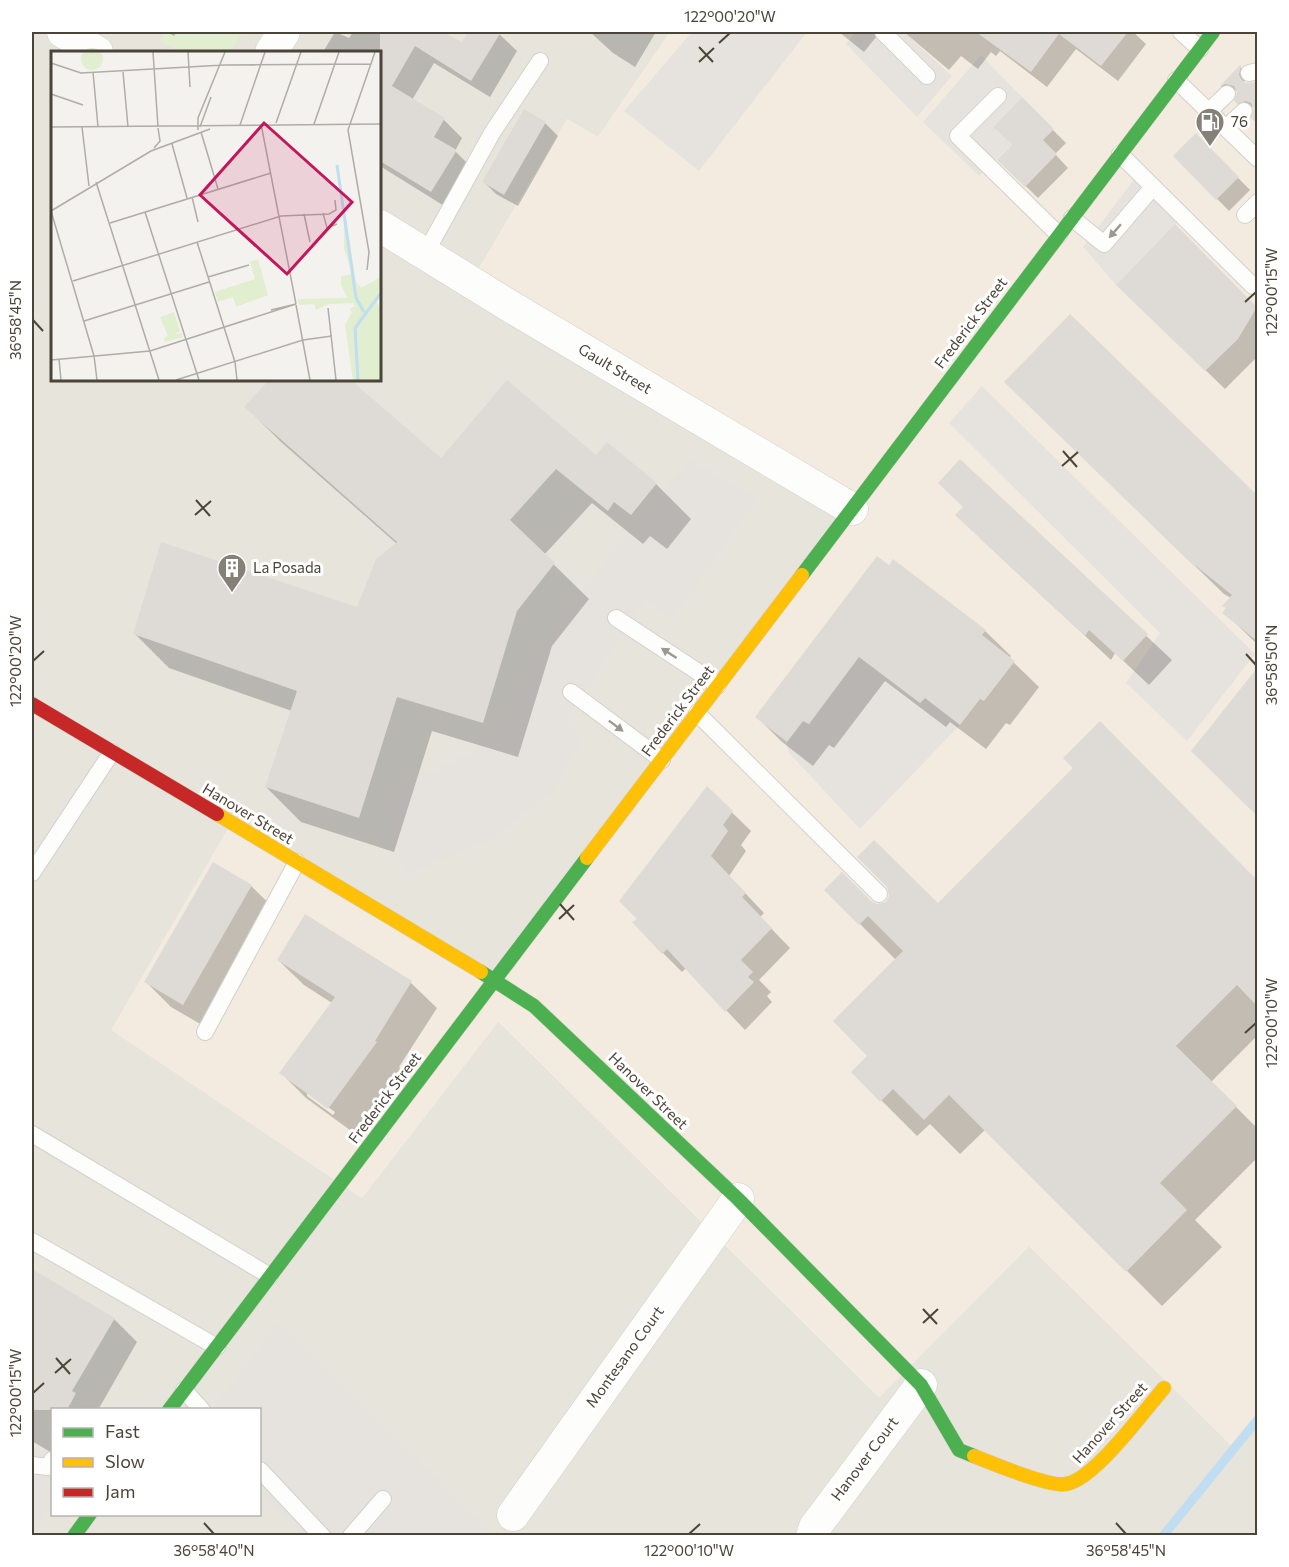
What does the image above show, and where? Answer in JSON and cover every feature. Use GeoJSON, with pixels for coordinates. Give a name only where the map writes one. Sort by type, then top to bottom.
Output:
{"type":"FeatureCollection","features":[{"type":"Feature","properties":{"kind":"main road","name":"Frederick Street"},"geometry":{"type":"LineString","coordinates":[[170,1408],[1213,32]]}},
{"type":"Feature","properties":{"kind":"main road","name":"Hanover Street"},"geometry":{"type":"LineString","coordinates":[[32,704],[495,980],[534,1006],[738,1199],[921,1385],[959,1450],[1018,1473],[1064,1485],[1080,1480],[1102,1460],[1164,1388]]}},
{"type":"Feature","properties":{"kind":"main road"},"geometry":{"type":"LineString","coordinates":[[74,1536],[89,1516]]}},
{"type":"Feature","properties":{"kind":"street"},"geometry":{"type":"LineString","coordinates":[[63,32],[95,51]]}},
{"type":"Feature","properties":{"kind":"street"},"geometry":{"type":"LineString","coordinates":[[273,51],[284,32]]}},
{"type":"Feature","properties":{"kind":"street","name":"Gault Street"},"geometry":{"type":"LineString","coordinates":[[381,227],[852,508]]}},
{"type":"Feature","properties":{"kind":"street","name":"Montesano Court"},"geometry":{"type":"LineString","coordinates":[[513,1515],[738,1199]]}},
{"type":"Feature","properties":{"kind":"street","name":"Hanover Court"},"geometry":{"type":"LineString","coordinates":[[812,1536],[815,1527],[921,1385]]}},
{"type":"Feature","properties":{"kind":"lane"},"geometry":{"type":"LineString","coordinates":[[883,32],[927,76]]}},
{"type":"Feature","properties":{"kind":"lane"},"geometry":{"type":"LineString","coordinates":[[1181,32],[1200,49]]}},
{"type":"Feature","properties":{"kind":"lane"},"geometry":{"type":"LineString","coordinates":[[424,254],[492,133],[540,61]]}},
{"type":"Feature","properties":{"kind":"lane"},"geometry":{"type":"LineString","coordinates":[[1176,80],[1226,128],[1254,149]]}},
{"type":"Feature","properties":{"kind":"lane"},"geometry":{"type":"LineString","coordinates":[[1209,111],[1227,94]]}},
{"type":"Feature","properties":{"kind":"lane"},"geometry":{"type":"LineString","coordinates":[[998,96],[958,136],[1059,235]]}},
{"type":"Feature","properties":{"kind":"lane"},"geometry":{"type":"LineString","coordinates":[[1226,128],[1244,111]]}},
{"type":"Feature","properties":{"kind":"lane"},"geometry":{"type":"LineString","coordinates":[[1120,154],[1253,286]]}},
{"type":"Feature","properties":{"kind":"lane"},"geometry":{"type":"LineString","coordinates":[[1072,218],[1104,244],[1153,187]]}},
{"type":"Feature","properties":{"kind":"lane"},"geometry":{"type":"LineString","coordinates":[[1245,216],[1257,202]]}},
{"type":"Feature","properties":{"kind":"lane"},"geometry":{"type":"LineString","coordinates":[[615,618],[718,685]]}},
{"type":"Feature","properties":{"kind":"lane"},"geometry":{"type":"LineString","coordinates":[[571,692],[662,759]]}},
{"type":"Feature","properties":{"kind":"lane"},"geometry":{"type":"LineString","coordinates":[[697,713],[879,894]]}},
{"type":"Feature","properties":{"kind":"lane"},"geometry":{"type":"LineString","coordinates":[[32,873],[112,752]]}},
{"type":"Feature","properties":{"kind":"lane"},"geometry":{"type":"LineString","coordinates":[[206,1032],[297,862]]}},
{"type":"Feature","properties":{"kind":"lane"},"geometry":{"type":"LineString","coordinates":[[32,1134],[270,1276]]}},
{"type":"Feature","properties":{"kind":"lane"},"geometry":{"type":"LineString","coordinates":[[32,1241],[217,1347]]}},
{"type":"Feature","properties":{"kind":"lane"},"geometry":{"type":"LineString","coordinates":[[184,1390],[200,1408]]}},
{"type":"Feature","properties":{"kind":"lane"},"geometry":{"type":"LineString","coordinates":[[261,1471],[322,1536]]}},
{"type":"Feature","properties":{"kind":"lane"},"geometry":{"type":"LineString","coordinates":[[351,1536],[383,1499]]}},
{"type":"Feature","properties":{"kind":"shaded area"},"geometry":{"type":"Polygon","coordinates":[[[32,32],[670,32],[598,137],[567,119],[850,512],[491,982],[229,827],[112,1030],[362,1198],[498,1021],[879,1397],[1029,1246],[1236,1450],[1257,1424],[1257,1535],[32,1535],[32,32]]]}},
{"type":"Feature","properties":{"kind":"shaded area"},"geometry":{"type":"Polygon","coordinates":[[[670,32],[1257,32],[1258,1424],[1236,1450],[1029,1246],[880,1397],[499,1021],[362,1198],[111,1030],[229,827],[491,982],[849,513],[467,288],[567,119],[598,137],[670,32]]]}},
{"type":"Feature","properties":{"kind":"shaded area"},"geometry":{"type":"Polygon","coordinates":[[[692,32],[807,32],[699,171],[624,111],[692,32]]]}},
{"type":"Feature","properties":{"kind":"shaded area"},"geometry":{"type":"Polygon","coordinates":[[[856,32],[904,32],[952,76],[917,117],[846,44],[856,32]]]}},
{"type":"Feature","properties":{"kind":"shaded area"},"geometry":{"type":"Polygon","coordinates":[[[981,55],[1022,97],[993,127],[1012,145],[979,176],[923,122],[981,55]]]}},
{"type":"Feature","properties":{"kind":"shaded area"},"geometry":{"type":"Polygon","coordinates":[[[1144,166],[1189,210],[1116,285],[1083,247],[1144,166]]]}},
{"type":"Feature","properties":{"kind":"shaded area"},"geometry":{"type":"Polygon","coordinates":[[[982,386],[1255,654],[1187,741],[1126,683],[1160,633],[949,423],[982,386]]]}},
{"type":"Feature","properties":{"kind":"shaded area"},"geometry":{"type":"Polygon","coordinates":[[[689,460],[758,497],[673,619],[645,600],[565,723],[583,740],[550,794],[491,840],[405,875],[381,797],[478,749],[517,697],[548,637],[603,563],[689,460]]]}},
{"type":"Feature","properties":{"kind":"shaded area"},"geometry":{"type":"Polygon","coordinates":[[[859,657],[920,703],[925,698],[960,725],[860,829],[788,752],[787,742],[803,721],[809,724],[859,657]]]}},
{"type":"Feature","properties":{"kind":"shaded area"},"geometry":{"type":"Polygon","coordinates":[[[278,1322],[493,1535],[302,1535],[261,1492],[261,1408],[214,1408],[278,1322]]]}},
{"type":"Feature","properties":{"kind":"shaded area"},"geometry":{"type":"Polygon","coordinates":[[[51,1444],[51,1506],[32,1533],[32,1445],[45,1454],[51,1444]]]}},
{"type":"Feature","properties":{"kind":"green space"},"geometry":{"type":"Polygon","coordinates":[[[166,32],[243,32],[231,51],[179,51],[160,41],[166,32]]]}},
{"type":"Feature","properties":{"kind":"building"},"geometry":{"type":"Polygon","coordinates":[[[380,32],[443,32],[462,42],[468,32],[501,32],[471,81],[415,46],[392,86],[445,118],[434,137],[457,150],[431,192],[381,162],[380,32]]]}},
{"type":"Feature","properties":{"kind":"building"},"geometry":{"type":"Polygon","coordinates":[[[976,32],[1128,32],[1101,66],[1059,34],[1031,72],[976,32]]]}},
{"type":"Feature","properties":{"kind":"building"},"geometry":{"type":"Polygon","coordinates":[[[1240,65],[1239,75],[1242,80],[1246,83],[1257,82],[1257,124],[1251,118],[1254,109],[1251,103],[1246,101],[1237,104],[1234,101],[1237,92],[1234,86],[1225,84],[1219,87],[1240,65]]]}},
{"type":"Feature","properties":{"kind":"building"},"geometry":{"type":"Polygon","coordinates":[[[1022,97],[1054,129],[1043,140],[1057,154],[1025,187],[997,160],[1012,145],[993,127],[1022,97]]]}},
{"type":"Feature","properties":{"kind":"building"},"geometry":{"type":"Polygon","coordinates":[[[524,109],[546,122],[504,195],[482,182],[524,109]]]}},
{"type":"Feature","properties":{"kind":"building"},"geometry":{"type":"Polygon","coordinates":[[[1196,133],[1239,177],[1216,200],[1173,156],[1196,133]]]}},
{"type":"Feature","properties":{"kind":"building"},"geometry":{"type":"Polygon","coordinates":[[[1175,224],[1257,307],[1238,339],[1205,371],[1116,285],[1175,224]]]}},
{"type":"Feature","properties":{"kind":"building"},"geometry":{"type":"Polygon","coordinates":[[[1070,314],[1257,495],[1257,641],[1222,613],[1226,608],[1222,606],[1232,595],[1195,567],[1004,382],[1070,314]]]}},
{"type":"Feature","properties":{"kind":"building","name":"La Posada"},"geometry":{"type":"Polygon","coordinates":[[[507,380],[596,455],[607,442],[657,483],[631,515],[614,502],[608,511],[556,469],[510,520],[555,563],[517,611],[483,723],[397,697],[359,818],[265,787],[297,691],[133,634],[161,542],[357,607],[376,559],[397,542],[244,407],[268,381],[352,381],[441,458],[507,380]]]}},
{"type":"Feature","properties":{"kind":"building"},"geometry":{"type":"Polygon","coordinates":[[[960,459],[1148,634],[1123,661],[1089,630],[1085,636],[955,515],[963,507],[938,483],[960,459]]]}},
{"type":"Feature","properties":{"kind":"building"},"geometry":{"type":"Polygon","coordinates":[[[877,556],[889,565],[893,559],[986,630],[982,635],[1015,661],[984,701],[980,699],[960,725],[925,698],[920,703],[859,657],[809,724],[803,721],[787,742],[755,717],[877,556]]]}},
{"type":"Feature","properties":{"kind":"building"},"geometry":{"type":"Polygon","coordinates":[[[1257,668],[1257,816],[1191,751],[1257,668]]]}},
{"type":"Feature","properties":{"kind":"building"},"geometry":{"type":"Polygon","coordinates":[[[1100,721],[1257,880],[1257,1006],[1237,985],[1176,1046],[1237,1106],[1160,1183],[1187,1210],[1126,1272],[949,1095],[924,1120],[893,1089],[880,1102],[851,1072],[867,1056],[833,1021],[903,951],[868,916],[859,925],[824,890],[842,872],[872,902],[877,904],[886,902],[889,896],[887,887],[857,857],[874,840],[938,903],[1073,768],[1063,758],[1100,721]]]}},
{"type":"Feature","properties":{"kind":"building"},"geometry":{"type":"Polygon","coordinates":[[[707,786],[733,811],[723,825],[728,831],[711,856],[746,893],[742,897],[772,928],[741,960],[753,972],[748,977],[754,982],[725,1012],[667,949],[662,954],[632,922],[637,919],[619,901],[707,786]]]}},
{"type":"Feature","properties":{"kind":"building"},"geometry":{"type":"Polygon","coordinates":[[[213,862],[252,885],[183,1005],[144,982],[213,862]]]}},
{"type":"Feature","properties":{"kind":"building"},"geometry":{"type":"Polygon","coordinates":[[[305,914],[412,981],[375,1041],[377,1042],[328,1109],[279,1073],[335,997],[277,960],[305,914]]]}},
{"type":"Feature","properties":{"kind":"building"},"geometry":{"type":"Polygon","coordinates":[[[32,1269],[115,1318],[72,1391],[76,1393],[68,1408],[32,1410],[32,1269]]]}},
{"type":"Feature","properties":{"kind":"waterway"},"geometry":{"type":"LineString","coordinates":[[1163,1536],[1258,1419]]}},
{"type":"Feature","properties":{"kind":"traffic: fast"},"geometry":{"type":"LineString","coordinates":[[802,575],[1213,32]]}},
{"type":"Feature","properties":{"kind":"traffic: fast"},"geometry":{"type":"LineString","coordinates":[[171,1408],[587,858]]}},
{"type":"Feature","properties":{"kind":"traffic: fast"},"geometry":{"type":"LineString","coordinates":[[481,972],[534,1006],[738,1199],[921,1385],[959,1450],[974,1456]]}},
{"type":"Feature","properties":{"kind":"traffic: fast"},"geometry":{"type":"LineString","coordinates":[[74,1536],[89,1516]]}},
{"type":"Feature","properties":{"kind":"traffic: slow"},"geometry":{"type":"LineString","coordinates":[[587,858],[802,575]]}},
{"type":"Feature","properties":{"kind":"traffic: slow"},"geometry":{"type":"LineString","coordinates":[[217,814],[481,972]]}},
{"type":"Feature","properties":{"kind":"traffic: slow"},"geometry":{"type":"LineString","coordinates":[[974,1456],[1047,1482],[1066,1484],[1077,1480],[1104,1458],[1164,1388]]}},
{"type":"Feature","properties":{"kind":"traffic: jam"},"geometry":{"type":"LineString","coordinates":[[32,704],[217,814]]}},
{"type":"Feature","properties":{"kind":"place","name":"76"},"geometry":{"type":"Point","coordinates":[1210,148]}},
{"type":"Feature","properties":{"kind":"place","name":"La Posada"},"geometry":{"type":"Point","coordinates":[232,594]}}]}
